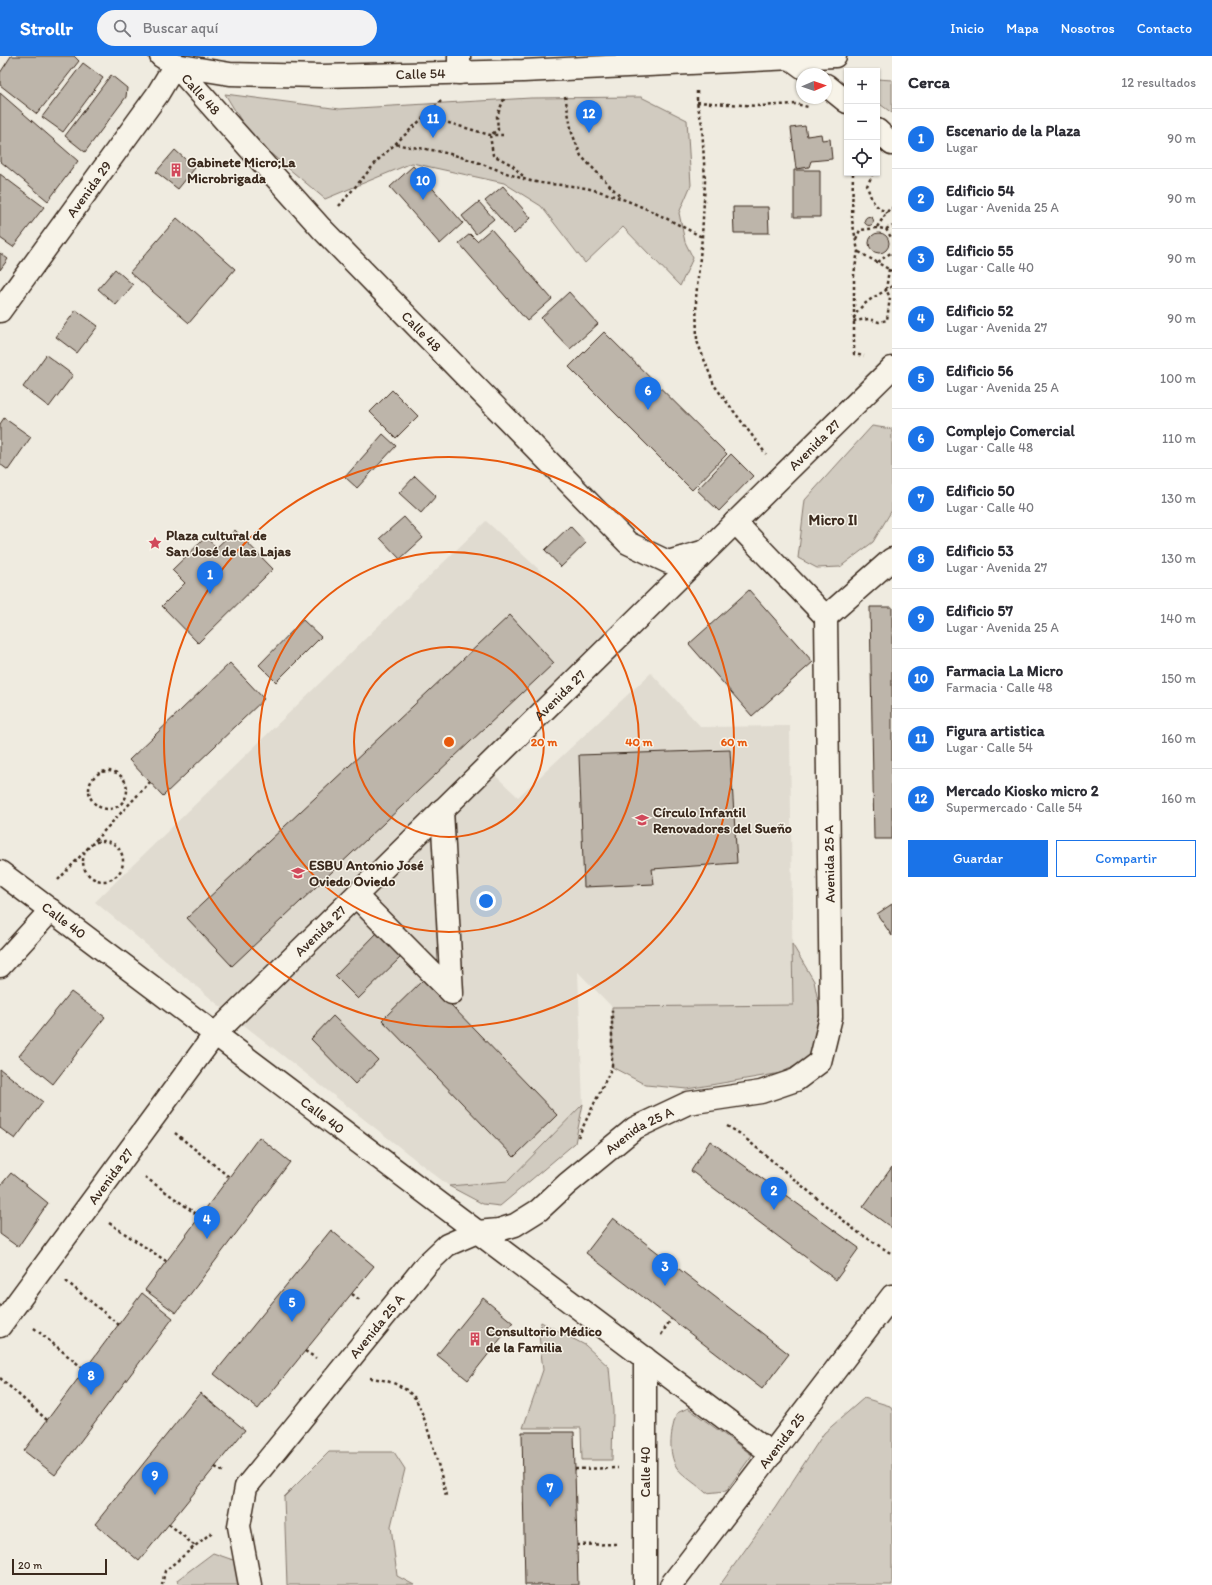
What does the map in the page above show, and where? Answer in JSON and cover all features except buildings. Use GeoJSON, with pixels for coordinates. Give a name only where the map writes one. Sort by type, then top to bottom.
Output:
{"type":"FeatureCollection","features":[{"type":"Feature","properties":{"kind":"street","name":"Calle 54"},"geometry":{"type":"LineString","coordinates":[[168,59],[230,74],[323,76],[459,64],[523,71],[835,56]]}},
{"type":"Feature","properties":{"kind":"street"},"geometry":{"type":"LineString","coordinates":[[791,57],[805,68]]}},
{"type":"Feature","properties":{"kind":"street","name":"Calle 48"},"geometry":{"type":"LineString","coordinates":[[168,59],[321,228],[628,543],[668,562],[706,551]]}},
{"type":"Feature","properties":{"kind":"street","name":"Avenida 29"},"geometry":{"type":"LineString","coordinates":[[0,311],[158,95],[168,59]]}},
{"type":"Feature","properties":{"kind":"street"},"geometry":{"type":"LineString","coordinates":[[832,90],[844,100]]}},
{"type":"Feature","properties":{"kind":"street"},"geometry":{"type":"LineString","coordinates":[[880,133],[892,144]]}},
{"type":"Feature","properties":{"kind":"street","name":"Avenida 27"},"geometry":{"type":"LineString","coordinates":[[6,1318],[215,1034],[892,368]]}},
{"type":"Feature","properties":{"kind":"street"},"geometry":{"type":"LineString","coordinates":[[736,522],[826,617],[892,559]]}},
{"type":"Feature","properties":{"kind":"street","name":"Avenida 25 A"},"geometry":{"type":"LineString","coordinates":[[250,1585],[238,1526],[246,1487],[427,1264],[447,1245],[477,1232],[499,1230],[515,1225],[539,1210],[567,1184],[635,1128],[688,1103],[761,1092],[796,1080],[820,1062],[831,1017],[826,617]]}},
{"type":"Feature","properties":{"kind":"street"},"geometry":{"type":"LineString","coordinates":[[356,896],[452,993],[442,810]]}},
{"type":"Feature","properties":{"kind":"street","name":"Calle 40"},"geometry":{"type":"LineString","coordinates":[[0,872],[772,1454]]}},
{"type":"Feature","properties":{"kind":"street"},"geometry":{"type":"LineString","coordinates":[[0,966],[44,905]]}},
{"type":"Feature","properties":{"kind":"street","name":"Avenida 25"},"geometry":{"type":"LineString","coordinates":[[671,1585],[892,1296]]}},
{"type":"Feature","properties":{"kind":"street","name":"Calle 40"},"geometry":{"type":"LineString","coordinates":[[645,1358],[645,1585]]}},
{"type":"Feature","properties":{"kind":"path"},"geometry":{"type":"LineString","coordinates":[[697,62],[697,102],[702,124],[705,181],[702,237],[696,298],[697,341],[714,385],[770,459]]}},
{"type":"Feature","properties":{"kind":"path"},"geometry":{"type":"LineString","coordinates":[[563,70],[565,103],[572,133],[581,156],[620,197]]}},
{"type":"Feature","properties":{"kind":"path"},"geometry":{"type":"LineString","coordinates":[[490,135],[498,130],[498,116],[503,101],[523,71]]}},
{"type":"Feature","properties":{"kind":"path"},"geometry":{"type":"LineString","coordinates":[[321,228],[378,160],[442,101]]}},
{"type":"Feature","properties":{"kind":"path"},"geometry":{"type":"LineString","coordinates":[[697,102],[759,106],[796,104],[811,107]]}},
{"type":"Feature","properties":{"kind":"path"},"geometry":{"type":"LineString","coordinates":[[425,116],[490,135],[503,135]]}},
{"type":"Feature","properties":{"kind":"path"},"geometry":{"type":"LineString","coordinates":[[490,135],[493,155],[512,166],[517,172],[528,180]]}},
{"type":"Feature","properties":{"kind":"path"},"geometry":{"type":"LineString","coordinates":[[396,144],[418,149],[440,151],[528,180],[559,186],[589,189],[620,197],[650,210],[702,237]]}},
{"type":"Feature","properties":{"kind":"path"},"geometry":{"type":"LineString","coordinates":[[853,176],[852,220],[858,251],[854,274],[854,354],[866,356]]}},
{"type":"Feature","properties":{"kind":"path"},"geometry":{"type":"LineString","coordinates":[[872,176],[867,186],[871,197],[875,206],[887,213]]}},
{"type":"Feature","properties":{"kind":"path"},"geometry":{"type":"LineString","coordinates":[[877,228],[892,208]]}},
{"type":"Feature","properties":{"kind":"path"},"geometry":{"type":"LineString","coordinates":[[855,240],[860,230],[877,228],[886,229],[892,226]]}},
{"type":"Feature","properties":{"kind":"path"},"geometry":{"type":"LineString","coordinates":[[886,229],[892,239]]}},
{"type":"Feature","properties":{"kind":"path"},"geometry":{"type":"LineString","coordinates":[[853,321],[869,319],[879,322],[887,320],[890,297],[886,290],[891,270],[878,262],[859,254],[858,251]]}},
{"type":"Feature","properties":{"kind":"path"},"geometry":{"type":"LineString","coordinates":[[878,262],[892,252]]}},
{"type":"Feature","properties":{"kind":"path"},"geometry":{"type":"LineString","coordinates":[[853,321],[868,300],[892,286]]}},
{"type":"Feature","properties":{"kind":"path"},"geometry":{"type":"LineString","coordinates":[[112,771],[123,778],[128,790],[127,796],[120,806],[114,808],[102,808],[92,801],[90,789],[91,783],[99,773],[112,771]]}},
{"type":"Feature","properties":{"kind":"path"},"geometry":{"type":"LineString","coordinates":[[44,905],[88,847],[150,782]]}},
{"type":"Feature","properties":{"kind":"path"},"geometry":{"type":"LineString","coordinates":[[120,806],[123,810]]}},
{"type":"Feature","properties":{"kind":"path"},"geometry":{"type":"LineString","coordinates":[[101,841],[108,842],[120,849],[123,862],[118,875],[107,881],[94,880],[89,876],[84,865],[84,858],[88,847],[101,841]]}},
{"type":"Feature","properties":{"kind":"path"},"geometry":{"type":"LineString","coordinates":[[575,1143],[612,1067],[612,1007]]}},
{"type":"Feature","properties":{"kind":"path"},"geometry":{"type":"LineString","coordinates":[[155,1116],[229,1177]]}},
{"type":"Feature","properties":{"kind":"path"},"geometry":{"type":"LineString","coordinates":[[726,1125],[739,1133],[856,1232],[892,1254]]}},
{"type":"Feature","properties":{"kind":"path"},"geometry":{"type":"LineString","coordinates":[[122,1160],[199,1216]]}},
{"type":"Feature","properties":{"kind":"path"},"geometry":{"type":"LineString","coordinates":[[87,1208],[166,1262]]}},
{"type":"Feature","properties":{"kind":"path"},"geometry":{"type":"LineString","coordinates":[[46,1264],[119,1324]]}},
{"type":"Feature","properties":{"kind":"path"},"geometry":{"type":"LineString","coordinates":[[6,1318],[85,1370]]}},
{"type":"Feature","properties":{"kind":"path"},"geometry":{"type":"LineString","coordinates":[[0,1378],[47,1420]]}},
{"type":"Feature","properties":{"kind":"path"},"geometry":{"type":"LineString","coordinates":[[369,1378],[390,1380],[415,1398],[427,1429],[446,1496]]}},
{"type":"Feature","properties":{"kind":"path"},"geometry":{"type":"LineString","coordinates":[[575,1469],[645,1468]]}},
{"type":"Feature","properties":{"kind":"path"},"geometry":{"type":"LineString","coordinates":[[169,1524],[196,1546]]}},
{"type":"Feature","properties":{"kind":"path"},"geometry":{"type":"LineString","coordinates":[[162,1585],[165,1571],[212,1532],[238,1526]]}},
{"type":"Feature","properties":{"kind":"path"},"geometry":{"type":"LineString","coordinates":[[577,1545],[645,1544]]}},
{"type":"Feature","properties":{"kind":"shaded area"},"geometry":{"type":"Polygon","coordinates":[[[880,79],[892,80],[892,113],[880,104],[880,79]]]}},
{"type":"Feature","properties":{"kind":"shaded area"},"geometry":{"type":"Polygon","coordinates":[[[225,94],[340,109],[531,98],[641,97],[687,120],[691,185],[679,213],[685,242],[693,258],[680,286],[623,227],[585,263],[541,206],[504,183],[412,163],[325,199],[251,137],[225,94]]]}},
{"type":"Feature","properties":{"kind":"shaded area"},"geometry":{"type":"Polygon","coordinates":[[[872,426],[892,429],[892,510],[873,542],[840,567],[817,568],[798,558],[805,500],[872,426]]]}},
{"type":"Feature","properties":{"kind":"shaded area","name":"ESBU Antonio José Oviedo Oviedo"},"geometry":{"type":"Polygon","coordinates":[[[486,521],[607,632],[479,760],[518,797],[651,673],[701,727],[790,726],[793,1005],[612,1007],[578,972],[583,1104],[508,1181],[449,1186],[221,1007],[95,902],[486,521]]]}},
{"type":"Feature","properties":{"kind":"shaded area"},"geometry":{"type":"Polygon","coordinates":[[[792,944],[814,981],[820,1011],[810,1058],[781,1073],[687,1089],[646,1085],[612,1067],[612,1007],[793,1005],[792,944]]]}},
{"type":"Feature","properties":{"kind":"shaded area"},"geometry":{"type":"Polygon","coordinates":[[[583,1104],[575,1143],[500,1206],[483,1204],[449,1186],[508,1181],[583,1104]]]}},
{"type":"Feature","properties":{"kind":"shaded area"},"geometry":{"type":"Polygon","coordinates":[[[541,1322],[585,1345],[609,1367],[613,1412],[612,1460],[582,1460],[581,1428],[523,1428],[543,1370],[539,1335],[541,1322]]]}},
{"type":"Feature","properties":{"kind":"shaded area"},"geometry":{"type":"Polygon","coordinates":[[[864,1398],[890,1406],[892,1410],[892,1585],[720,1585],[775,1508],[824,1433],[864,1398]]]}},
{"type":"Feature","properties":{"kind":"shaded area"},"geometry":{"type":"Polygon","coordinates":[[[688,1408],[752,1455],[726,1491],[706,1493],[687,1478],[677,1468],[674,1462],[671,1448],[673,1426],[677,1413],[688,1408]]]}},
{"type":"Feature","properties":{"kind":"shaded area"},"geometry":{"type":"Polygon","coordinates":[[[329,1452],[394,1452],[405,1469],[391,1526],[397,1576],[414,1585],[287,1585],[284,1497],[329,1452]]]}},
{"type":"Feature","properties":{"kind":"shaded area"},"geometry":{"type":"Polygon","coordinates":[[[213,1553],[236,1561],[245,1585],[179,1585],[177,1580],[213,1553]]]}},
{"type":"Feature","properties":{"kind":"place","name":"Mercado Kiosko micro 2"},"geometry":{"type":"Point","coordinates":[589,133]}},
{"type":"Feature","properties":{"kind":"place","name":"Figura artistica"},"geometry":{"type":"Point","coordinates":[433,138]}},
{"type":"Feature","properties":{"kind":"place","name":"Gabinete Micro;La Microbrigada"},"geometry":{"type":"Point","coordinates":[176,170]}},
{"type":"Feature","properties":{"kind":"place","name":"Farmacia La Micro"},"geometry":{"type":"Point","coordinates":[423,200]}},
{"type":"Feature","properties":{"kind":"place","name":"Complejo Comercial"},"geometry":{"type":"Point","coordinates":[648,410]}},
{"type":"Feature","properties":{"kind":"place","name":"Plaza cultural de San José de las Lajas"},"geometry":{"type":"Point","coordinates":[155,543]}},
{"type":"Feature","properties":{"kind":"place","name":"Escenario de la Plaza"},"geometry":{"type":"Point","coordinates":[210,594]}},
{"type":"Feature","properties":{"kind":"place","name":"Círculo Infantil Renovadores del Sueño"},"geometry":{"type":"Point","coordinates":[642,820]}},
{"type":"Feature","properties":{"kind":"place","name":"ESBU Antonio José Oviedo Oviedo"},"geometry":{"type":"Point","coordinates":[298,873]}},
{"type":"Feature","properties":{"kind":"place","name":"Edificio 54"},"geometry":{"type":"Point","coordinates":[774,1210]}},
{"type":"Feature","properties":{"kind":"place","name":"Edificio 52"},"geometry":{"type":"Point","coordinates":[207,1239]}},
{"type":"Feature","properties":{"kind":"place","name":"Edificio 55"},"geometry":{"type":"Point","coordinates":[665,1286]}},
{"type":"Feature","properties":{"kind":"place","name":"Edificio 56"},"geometry":{"type":"Point","coordinates":[292,1322]}},
{"type":"Feature","properties":{"kind":"place","name":"Consultorio Médico de la Familia"},"geometry":{"type":"Point","coordinates":[475,1339]}},
{"type":"Feature","properties":{"kind":"place","name":"Edificio 53"},"geometry":{"type":"Point","coordinates":[91,1395]}},
{"type":"Feature","properties":{"kind":"place","name":"Edificio 57"},"geometry":{"type":"Point","coordinates":[155,1495]}},
{"type":"Feature","properties":{"kind":"place","name":"Edificio 50"},"geometry":{"type":"Point","coordinates":[550,1507]}},
{"type":"Feature","properties":{"kind":"district","name":"Micro II"},"geometry":{"type":"Point","coordinates":[833,520]}}]}
